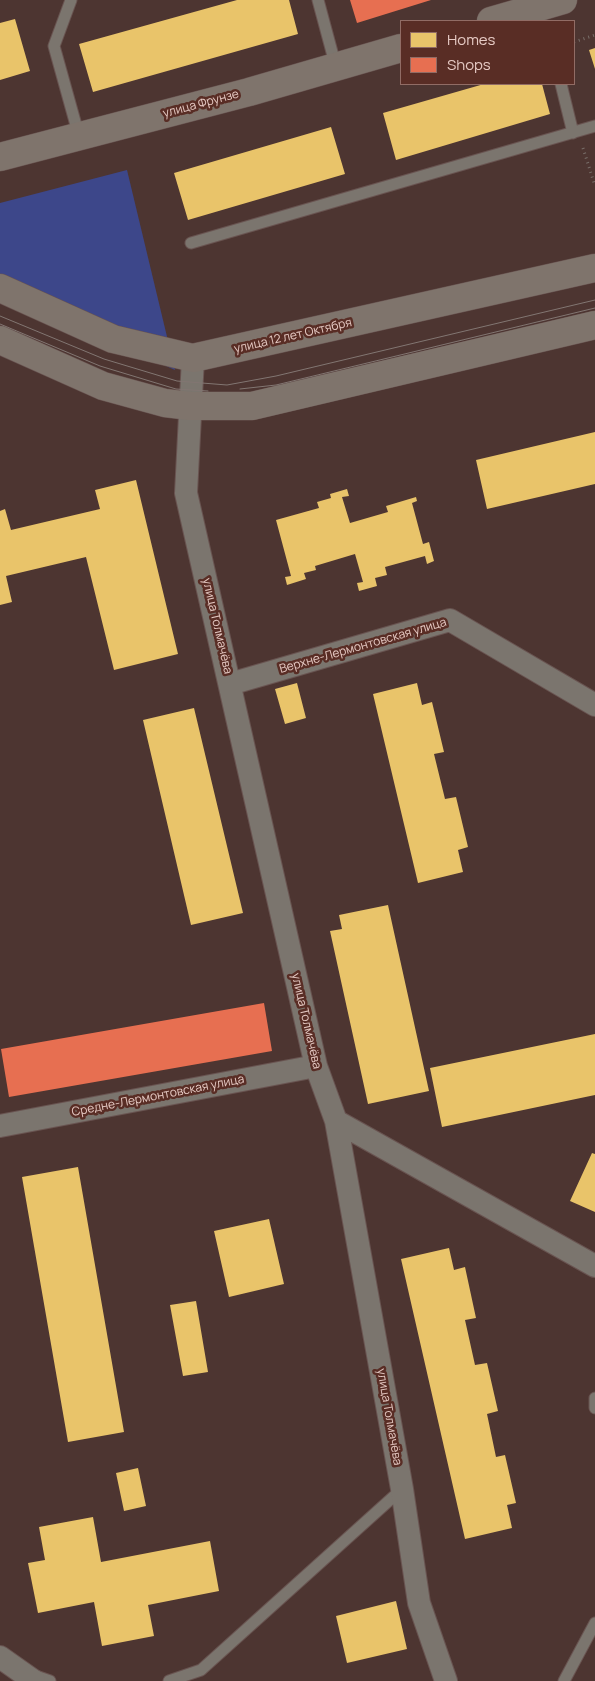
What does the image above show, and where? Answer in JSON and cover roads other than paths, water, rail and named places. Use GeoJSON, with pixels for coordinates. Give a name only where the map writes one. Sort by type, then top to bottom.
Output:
{"type":"FeatureCollection","features":[{"type":"Feature","properties":{"kind":"main road"},"geometry":{"type":"LineString","coordinates":[[495,20],[548,5]]}},
{"type":"Feature","properties":{"kind":"main road","name":"улица Фрунзе"},"geometry":{"type":"LineString","coordinates":[[0,157],[249,92],[400,48]]}},
{"type":"Feature","properties":{"kind":"main road","name":"улица 12 лет Октября"},"geometry":{"type":"LineString","coordinates":[[0,288],[113,339],[193,358],[595,268]]}},
{"type":"Feature","properties":{"kind":"main road"},"geometry":{"type":"LineString","coordinates":[[0,340],[103,386],[165,403],[190,406],[252,406],[595,325]]}},
{"type":"Feature","properties":{"kind":"street","name":"улица Толмачёва"},"geometry":{"type":"LineString","coordinates":[[193,358],[186,493],[316,1066],[336,1121],[402,1489],[419,1603],[446,1681]]}},
{"type":"Feature","properties":{"kind":"street","name":"Верхне-Лермонтовская улица"},"geometry":{"type":"LineString","coordinates":[[230,684],[450,620],[595,705]]}},
{"type":"Feature","properties":{"kind":"street","name":"Средне-Лермонтовская улица"},"geometry":{"type":"LineString","coordinates":[[0,1126],[316,1066]]}},
{"type":"Feature","properties":{"kind":"street"},"geometry":{"type":"LineString","coordinates":[[336,1121],[595,1266]]}},
{"type":"Feature","properties":{"kind":"street"},"geometry":{"type":"LineString","coordinates":[[0,1657],[28,1676]]}},
{"type":"Feature","properties":{"kind":"lane"},"geometry":{"type":"LineString","coordinates":[[71,0],[54,46],[79,136]]}},
{"type":"Feature","properties":{"kind":"lane"},"geometry":{"type":"LineString","coordinates":[[318,0],[336,67]]}},
{"type":"Feature","properties":{"kind":"lane"},"geometry":{"type":"LineString","coordinates":[[561,85],[575,132]]}},
{"type":"Feature","properties":{"kind":"lane"},"geometry":{"type":"LineString","coordinates":[[191,243],[595,126]]}},
{"type":"Feature","properties":{"kind":"lane"},"geometry":{"type":"LineString","coordinates":[[595,1398],[595,1408]]}},
{"type":"Feature","properties":{"kind":"lane"},"geometry":{"type":"LineString","coordinates":[[169,1681],[201,1670],[402,1489]]}},
{"type":"Feature","properties":{"kind":"lane"},"geometry":{"type":"LineString","coordinates":[[564,1681],[595,1623]]}},
{"type":"Feature","properties":{"kind":"lane"},"geometry":{"type":"LineString","coordinates":[[28,1676],[50,1681]]}},
{"type":"Feature","properties":{"kind":"tram line"},"geometry":{"type":"LineString","coordinates":[[0,316],[104,359],[177,381],[227,385],[276,376],[595,300]]}},
{"type":"Feature","properties":{"kind":"tram line"},"geometry":{"type":"LineString","coordinates":[[240,389],[276,385],[595,308]]}},
{"type":"Feature","properties":{"kind":"tram line"},"geometry":{"type":"LineString","coordinates":[[0,324],[100,366],[176,389],[208,391]]}}]}
